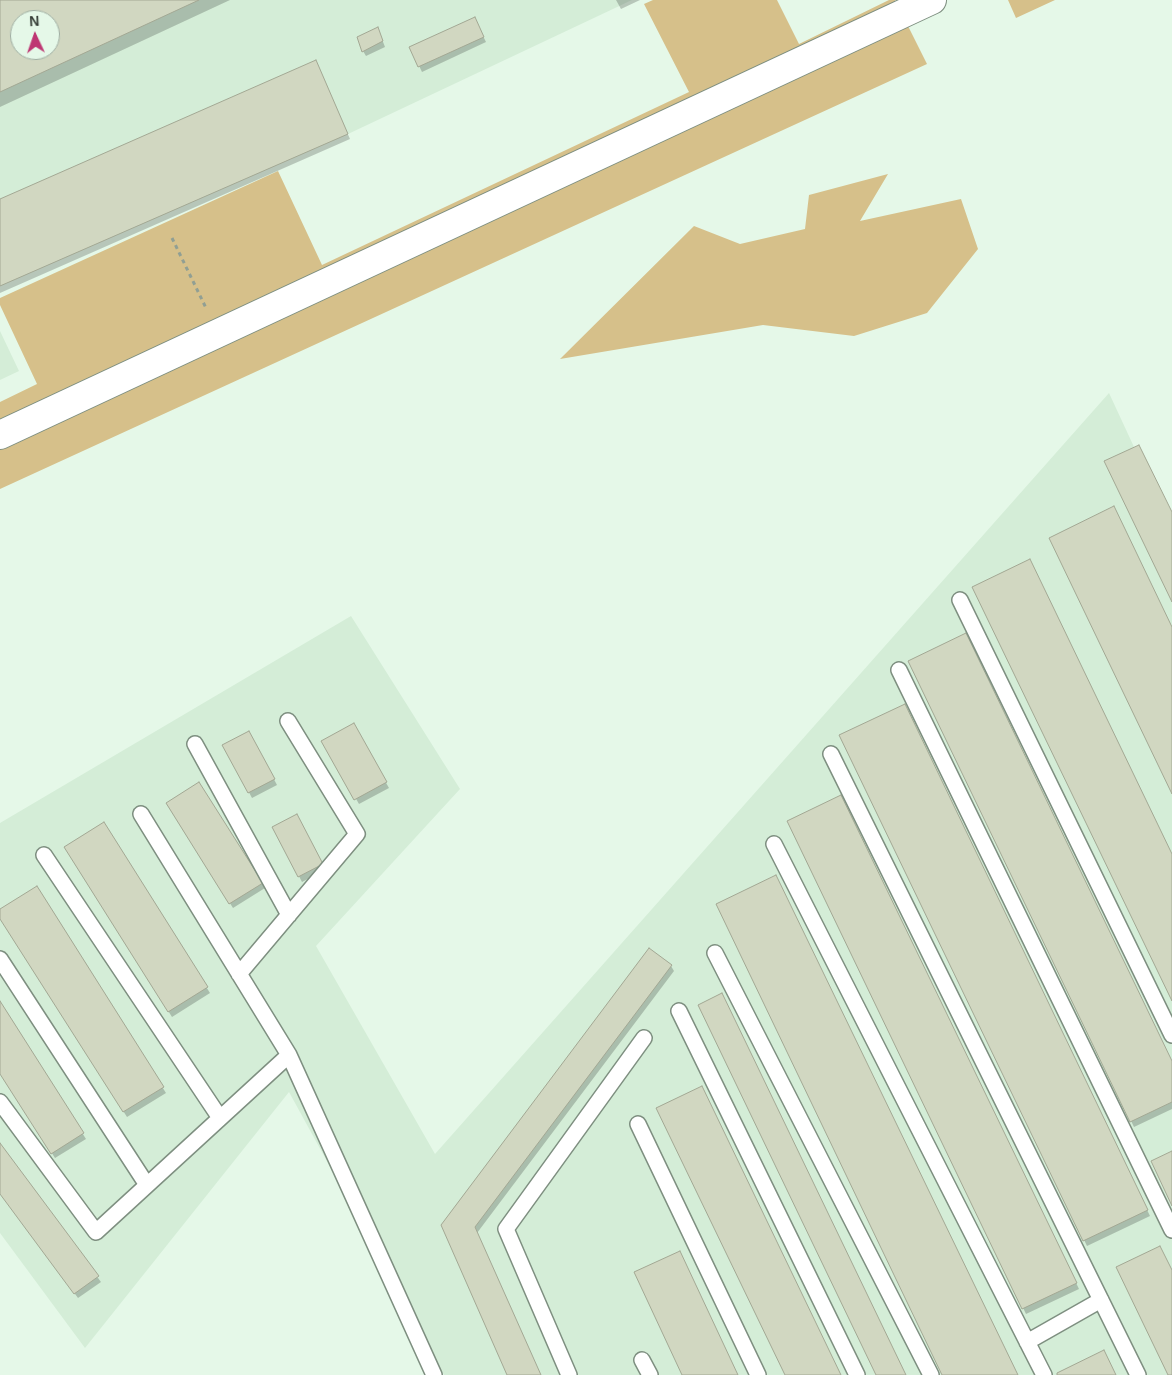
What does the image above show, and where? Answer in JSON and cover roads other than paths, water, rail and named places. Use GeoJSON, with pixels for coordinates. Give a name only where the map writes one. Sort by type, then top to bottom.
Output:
{"type":"FeatureCollection","features":[{"type":"Feature","properties":{"kind":"street"},"geometry":{"type":"LineString","coordinates":[[0,435],[932,0]]}},
{"type":"Feature","properties":{"kind":"lane"},"geometry":{"type":"LineString","coordinates":[[960,600],[1172,1035]]}},
{"type":"Feature","properties":{"kind":"lane"},"geometry":{"type":"LineString","coordinates":[[899,670],[1172,1230]]}},
{"type":"Feature","properties":{"kind":"lane"},"geometry":{"type":"LineString","coordinates":[[240,974],[357,834],[288,721]]}},
{"type":"Feature","properties":{"kind":"lane"},"geometry":{"type":"LineString","coordinates":[[196,744],[289,916]]}},
{"type":"Feature","properties":{"kind":"lane"},"geometry":{"type":"LineString","coordinates":[[831,754],[1138,1375]]}},
{"type":"Feature","properties":{"kind":"lane"},"geometry":{"type":"LineString","coordinates":[[140,814],[289,1055],[434,1375]]}},
{"type":"Feature","properties":{"kind":"lane"},"geometry":{"type":"LineString","coordinates":[[774,844],[1044,1375]]}},
{"type":"Feature","properties":{"kind":"lane"},"geometry":{"type":"LineString","coordinates":[[44,855],[220,1118]]}},
{"type":"Feature","properties":{"kind":"lane"},"geometry":{"type":"LineString","coordinates":[[715,953],[931,1375]]}},
{"type":"Feature","properties":{"kind":"lane"},"geometry":{"type":"LineString","coordinates":[[0,959],[147,1185]]}},
{"type":"Feature","properties":{"kind":"lane"},"geometry":{"type":"LineString","coordinates":[[679,1012],[857,1375]]}},
{"type":"Feature","properties":{"kind":"lane"},"geometry":{"type":"LineString","coordinates":[[569,1375],[506,1229],[644,1038]]}},
{"type":"Feature","properties":{"kind":"lane"},"geometry":{"type":"LineString","coordinates":[[0,1102],[96,1232],[289,1055]]}},
{"type":"Feature","properties":{"kind":"lane"},"geometry":{"type":"LineString","coordinates":[[638,1124],[758,1375]]}},
{"type":"Feature","properties":{"kind":"lane"},"geometry":{"type":"LineString","coordinates":[[1027,1342],[1101,1300]]}},
{"type":"Feature","properties":{"kind":"lane"},"geometry":{"type":"LineString","coordinates":[[642,1360],[650,1375]]}}]}
